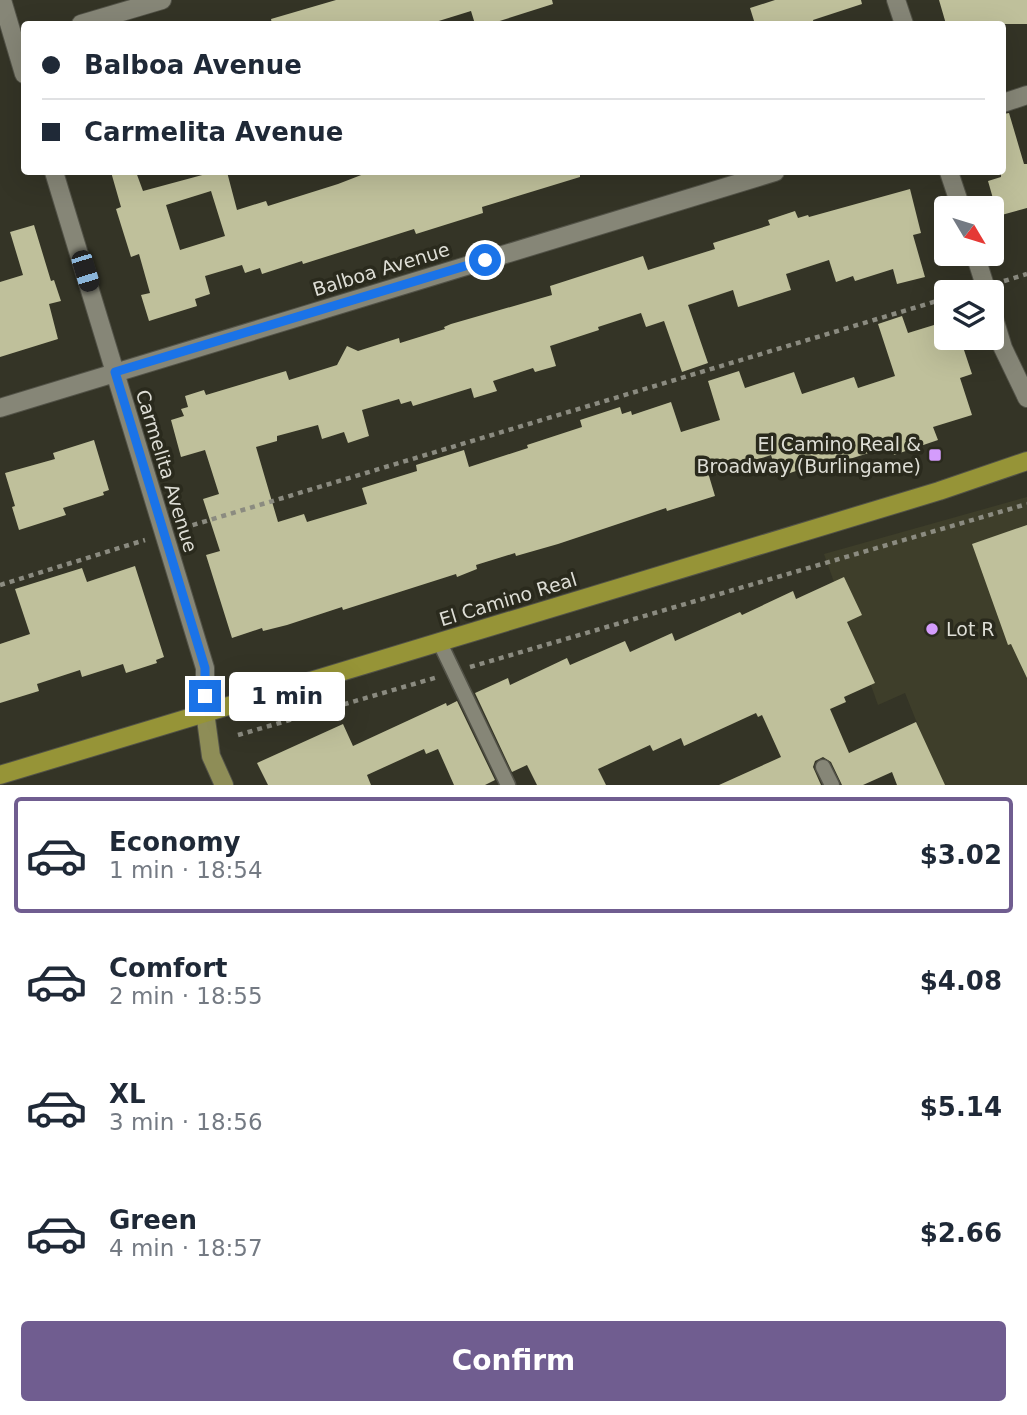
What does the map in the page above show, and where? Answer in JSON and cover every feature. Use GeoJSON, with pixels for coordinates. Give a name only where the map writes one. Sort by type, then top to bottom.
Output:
{"type":"FeatureCollection","features":[{"type":"Feature","properties":{"kind":"main road","name":"El Camino Real"},"geometry":{"type":"LineString","coordinates":[[0,775],[926,495],[1027,461]]}},
{"type":"Feature","properties":{"kind":"street"},"geometry":{"type":"LineString","coordinates":[[2,0],[21,66]]}},
{"type":"Feature","properties":{"kind":"street"},"geometry":{"type":"LineString","coordinates":[[92,21],[162,0]]}},
{"type":"Feature","properties":{"kind":"street"},"geometry":{"type":"LineString","coordinates":[[897,0],[903,21]]}},
{"type":"Feature","properties":{"kind":"street"},"geometry":{"type":"LineString","coordinates":[[1006,102],[1027,95]]}},
{"type":"Feature","properties":{"kind":"street","name":"Carmelita Avenue"},"geometry":{"type":"LineString","coordinates":[[55,175],[205,668],[205,712],[211,756],[224,785]]}},
{"type":"Feature","properties":{"kind":"street","name":"Balboa Avenue"},"geometry":{"type":"LineString","coordinates":[[0,408],[765,175]]}},
{"type":"Feature","properties":{"kind":"street"},"geometry":{"type":"LineString","coordinates":[[950,175],[957,196]]}},
{"type":"Feature","properties":{"kind":"street"},"geometry":{"type":"LineString","coordinates":[[1004,350],[1027,398]]}},
{"type":"Feature","properties":{"kind":"lane"},"geometry":{"type":"LineString","coordinates":[[439,641],[508,785]]}},
{"type":"Feature","properties":{"kind":"lane"},"geometry":{"type":"LineString","coordinates":[[824,767],[832,785]]}},
{"type":"Feature","properties":{"kind":"path"},"geometry":{"type":"LineString","coordinates":[[0,585],[934,302]]}},
{"type":"Feature","properties":{"kind":"path"},"geometry":{"type":"LineString","coordinates":[[239,735],[1027,504]]}},
{"type":"Feature","properties":{"kind":"shaded area","name":"Lot R"},"geometry":{"type":"Polygon","coordinates":[[[1027,497],[1027,785],[942,785],[905,693],[878,705],[824,554],[1027,497]]]}},
{"type":"Feature","properties":{"kind":"building"},"geometry":{"type":"Polygon","coordinates":[[[336,0],[552,0],[553,4],[499,21],[474,21],[471,11],[439,21],[271,19],[336,0]]]}},
{"type":"Feature","properties":{"kind":"building"},"geometry":{"type":"Polygon","coordinates":[[[775,0],[861,0],[862,4],[813,21],[754,21],[750,8],[775,0]]]}},
{"type":"Feature","properties":{"kind":"building"},"geometry":{"type":"Polygon","coordinates":[[[939,0],[1027,0],[1027,24],[1006,24],[1006,21],[945,21],[939,0]]]}},
{"type":"Feature","properties":{"kind":"building"},"geometry":{"type":"Polygon","coordinates":[[[1009,113],[1024,164],[1027,164],[1027,208],[1004,214],[1004,196],[992,196],[988,181],[1006,175],[1006,114],[1009,113]]]}},
{"type":"Feature","properties":{"kind":"building"},"geometry":{"type":"Polygon","coordinates":[[[112,175],[137,175],[143,191],[202,175],[228,175],[237,210],[266,201],[268,206],[361,175],[580,175],[482,207],[483,213],[416,234],[414,229],[262,274],[260,268],[245,273],[242,265],[205,276],[210,294],[195,299],[197,306],[149,321],[141,295],[150,293],[139,254],[131,257],[116,209],[121,207],[112,175]],[[211,191],[166,205],[180,250],[225,236],[211,191]]]}},
{"type":"Feature","properties":{"kind":"building"},"geometry":{"type":"Polygon","coordinates":[[[910,189],[921,233],[913,235],[925,277],[897,284],[893,269],[855,281],[853,276],[836,282],[829,260],[786,274],[791,290],[738,307],[733,290],[688,305],[708,363],[682,372],[664,321],[646,327],[641,313],[550,346],[556,366],[535,372],[533,368],[493,381],[497,391],[474,398],[471,388],[413,406],[411,401],[401,404],[399,399],[362,410],[369,436],[348,443],[344,432],[322,439],[318,425],[277,436],[277,441],[256,447],[278,522],[304,514],[307,522],[367,504],[362,488],[417,471],[416,465],[464,450],[469,467],[582,427],[580,420],[620,407],[622,414],[631,411],[632,415],[671,402],[681,432],[720,420],[708,381],[739,371],[745,388],[794,372],[802,394],[854,377],[858,388],[895,376],[878,324],[902,316],[908,333],[934,325],[934,350],[964,350],[972,374],[960,378],[972,415],[933,427],[938,440],[894,455],[891,446],[840,462],[838,457],[778,477],[771,455],[709,476],[715,496],[667,511],[666,508],[558,544],[476,565],[477,569],[457,577],[456,574],[343,610],[342,607],[287,625],[263,631],[262,628],[232,638],[206,555],[220,551],[203,499],[219,494],[205,450],[181,457],[171,420],[184,416],[181,409],[188,407],[185,396],[204,390],[206,395],[286,371],[289,380],[337,365],[347,346],[358,351],[399,338],[400,343],[445,329],[444,327],[451,324],[552,295],[550,286],[643,256],[648,270],[715,249],[713,243],[770,225],[768,220],[795,211],[798,218],[910,189]]]}},
{"type":"Feature","properties":{"kind":"building"},"geometry":{"type":"Polygon","coordinates":[[[34,225],[51,281],[54,280],[61,301],[49,304],[58,339],[0,357],[0,282],[23,275],[10,232],[34,225]]]}},
{"type":"Feature","properties":{"kind":"building"},"geometry":{"type":"Polygon","coordinates":[[[94,440],[109,490],[103,492],[104,495],[63,508],[66,515],[19,530],[5,473],[55,459],[53,453],[94,440]]]}},
{"type":"Feature","properties":{"kind":"building"},"geometry":{"type":"Polygon","coordinates":[[[1027,525],[1027,678],[1011,644],[1008,645],[972,544],[1027,525]]]}},
{"type":"Feature","properties":{"kind":"building"},"geometry":{"type":"Polygon","coordinates":[[[135,566],[164,657],[156,660],[157,663],[126,673],[123,664],[82,677],[80,670],[37,684],[39,691],[0,703],[0,644],[30,634],[15,589],[82,568],[87,582],[135,566]]]}},
{"type":"Feature","properties":{"kind":"building"},"geometry":{"type":"Polygon","coordinates":[[[844,577],[862,615],[847,622],[875,683],[844,697],[846,702],[830,709],[849,753],[916,722],[945,785],[897,785],[892,772],[863,785],[842,785],[831,762],[823,757],[815,761],[813,767],[821,785],[719,785],[781,757],[762,715],[758,717],[756,713],[684,746],[681,738],[653,751],[650,745],[598,769],[606,785],[537,785],[527,765],[512,772],[475,693],[508,678],[510,685],[567,658],[570,665],[625,641],[630,652],[672,633],[675,641],[740,612],[742,615],[793,591],[796,599],[844,577]]]}},
{"type":"Feature","properties":{"kind":"building"},"geometry":{"type":"Polygon","coordinates":[[[457,701],[495,780],[485,785],[454,785],[438,749],[426,754],[424,749],[367,775],[371,785],[268,785],[257,763],[343,724],[353,746],[446,703],[447,706],[457,701]]]}},
{"type":"Feature","properties":{"kind":"place","name":"El Camino Real & Broadway (Burlingame)"},"geometry":{"type":"Point","coordinates":[935,455]}},
{"type":"Feature","properties":{"kind":"place","name":"Lot R"},"geometry":{"type":"Point","coordinates":[932,629]}},
{"type":"Feature","properties":{"kind":"route"},"geometry":{"type":"LineString","coordinates":[[205,696],[205,668],[115,372],[485,260]]}}]}
